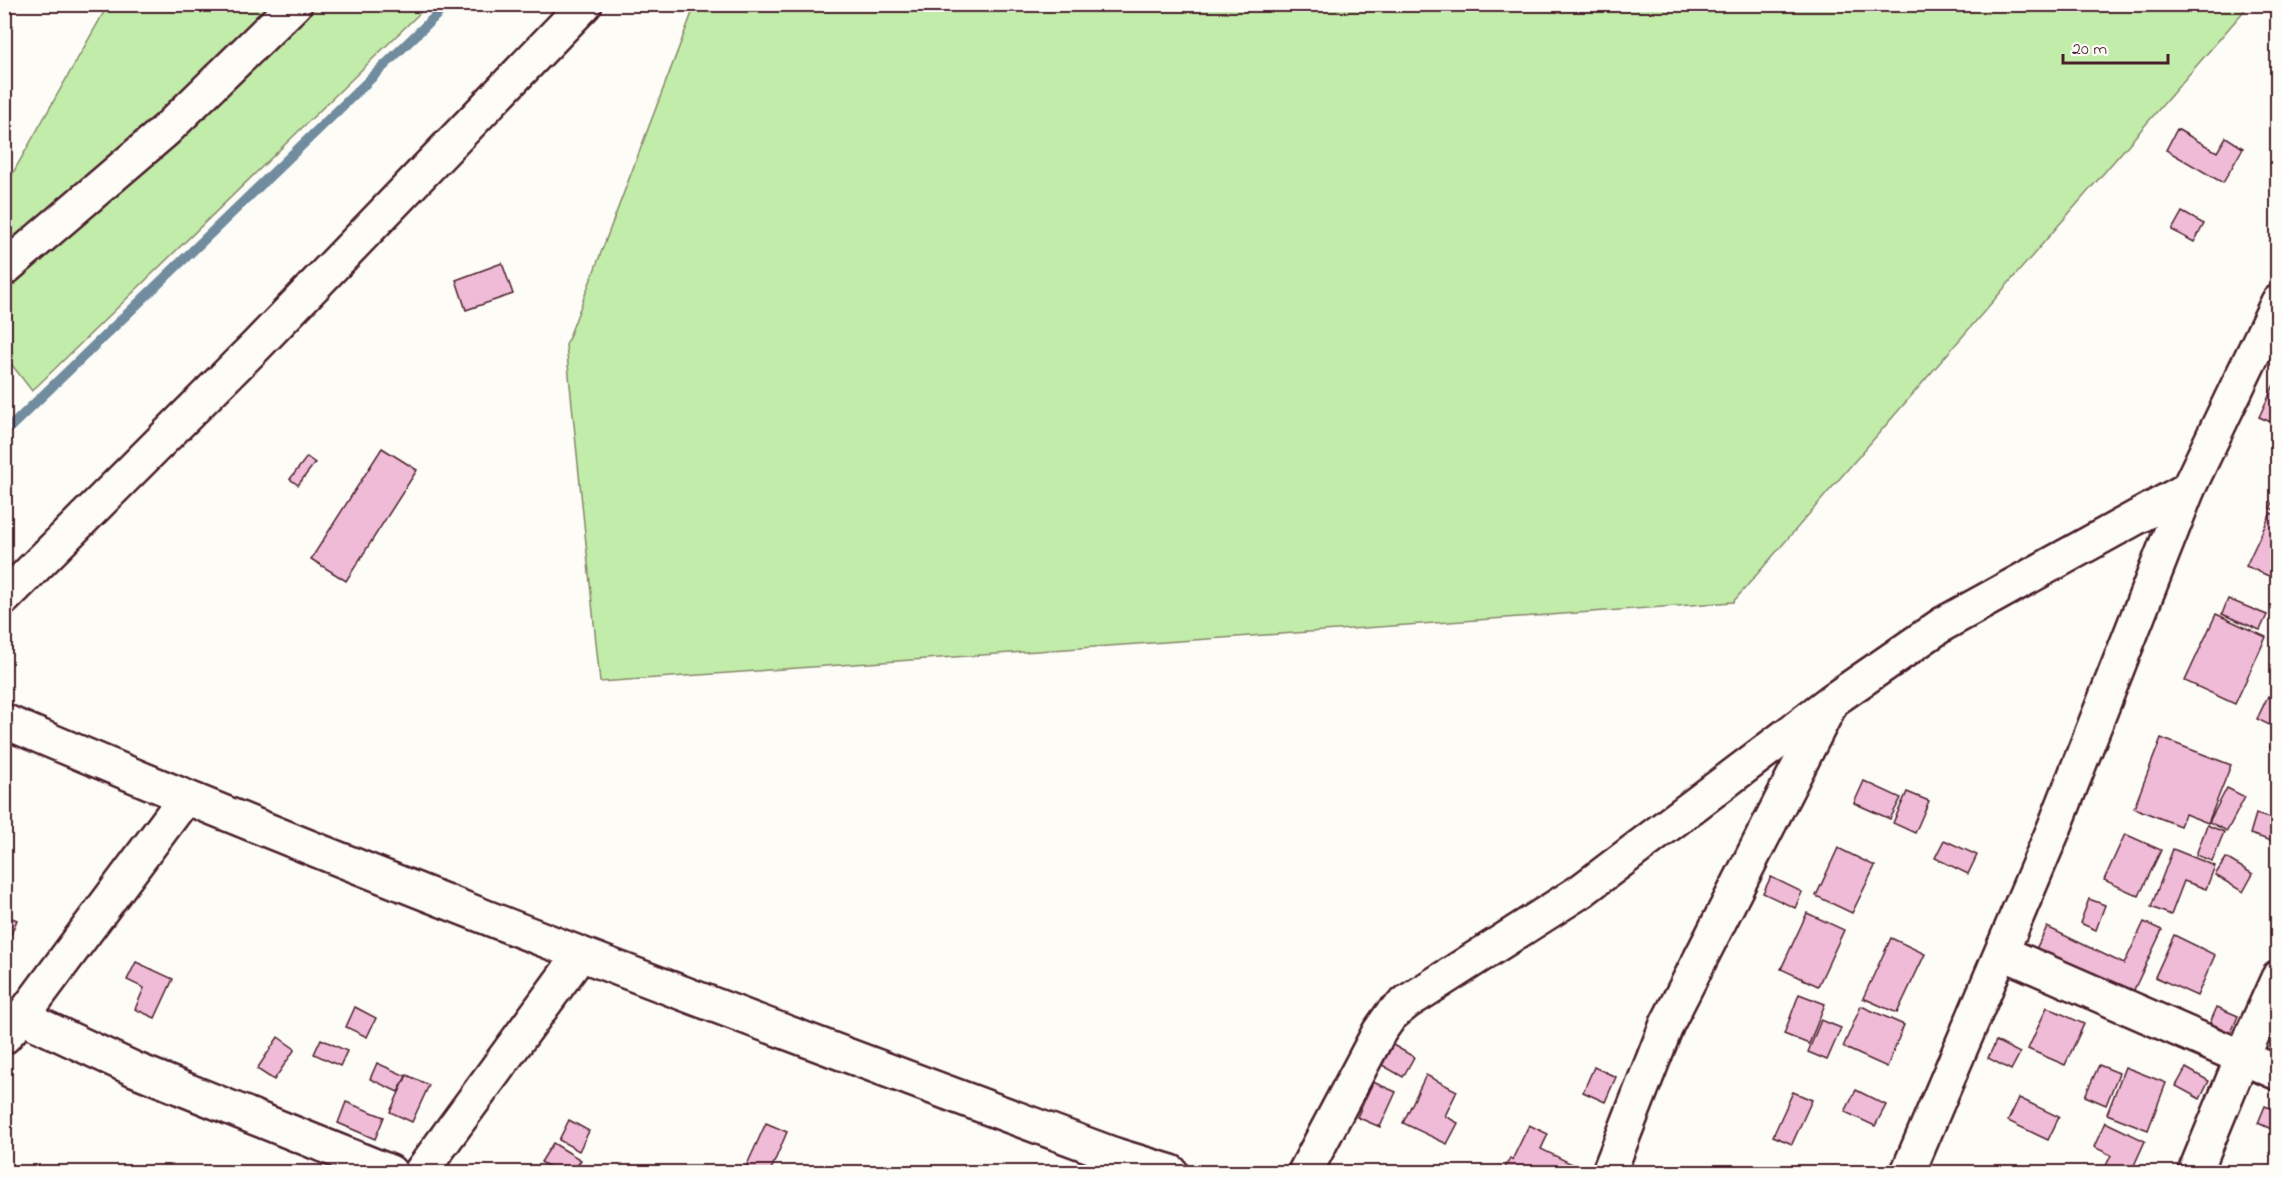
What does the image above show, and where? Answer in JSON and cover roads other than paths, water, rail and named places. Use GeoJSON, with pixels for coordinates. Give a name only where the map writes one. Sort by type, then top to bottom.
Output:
{"type":"FeatureCollection","features":[{"type":"Feature","properties":{"kind":"street"},"geometry":{"type":"LineString","coordinates":[[4,269],[166,130],[295,4]]}},
{"type":"Feature","properties":{"kind":"street"},"geometry":{"type":"LineString","coordinates":[[4,598],[256,346],[585,4]]}},
{"type":"Feature","properties":{"kind":"street"},"geometry":{"type":"LineString","coordinates":[[1908,1173],[2003,953],[2188,489],[2274,316]]}},
{"type":"Feature","properties":{"kind":"street"},"geometry":{"type":"LineString","coordinates":[[1305,1173],[1379,1032],[1391,1015],[1407,1002],[1581,891],[1833,700],[1943,624],[2188,489]]}},
{"type":"Feature","properties":{"kind":"street"},"geometry":{"type":"LineString","coordinates":[[1609,1173],[1667,1023],[1833,700]]}},
{"type":"Feature","properties":{"kind":"street"},"geometry":{"type":"LineString","coordinates":[[4,721],[185,798],[1107,1164],[1171,1173]]}},
{"type":"Feature","properties":{"kind":"street"},"geometry":{"type":"LineString","coordinates":[[185,798],[13,1027],[134,1069],[390,1173]]}},
{"type":"Feature","properties":{"kind":"street"},"geometry":{"type":"LineString","coordinates":[[2003,953],[2277,1073]]}},
{"type":"Feature","properties":{"kind":"street"},"geometry":{"type":"LineString","coordinates":[[421,1173],[580,955]]}},
{"type":"Feature","properties":{"kind":"street"},"geometry":{"type":"LineString","coordinates":[[2195,1173],[2277,978]]}},
{"type":"Feature","properties":{"kind":"waterway"},"geometry":{"type":"LineString","coordinates":[[4,433],[448,4]]}}]}
